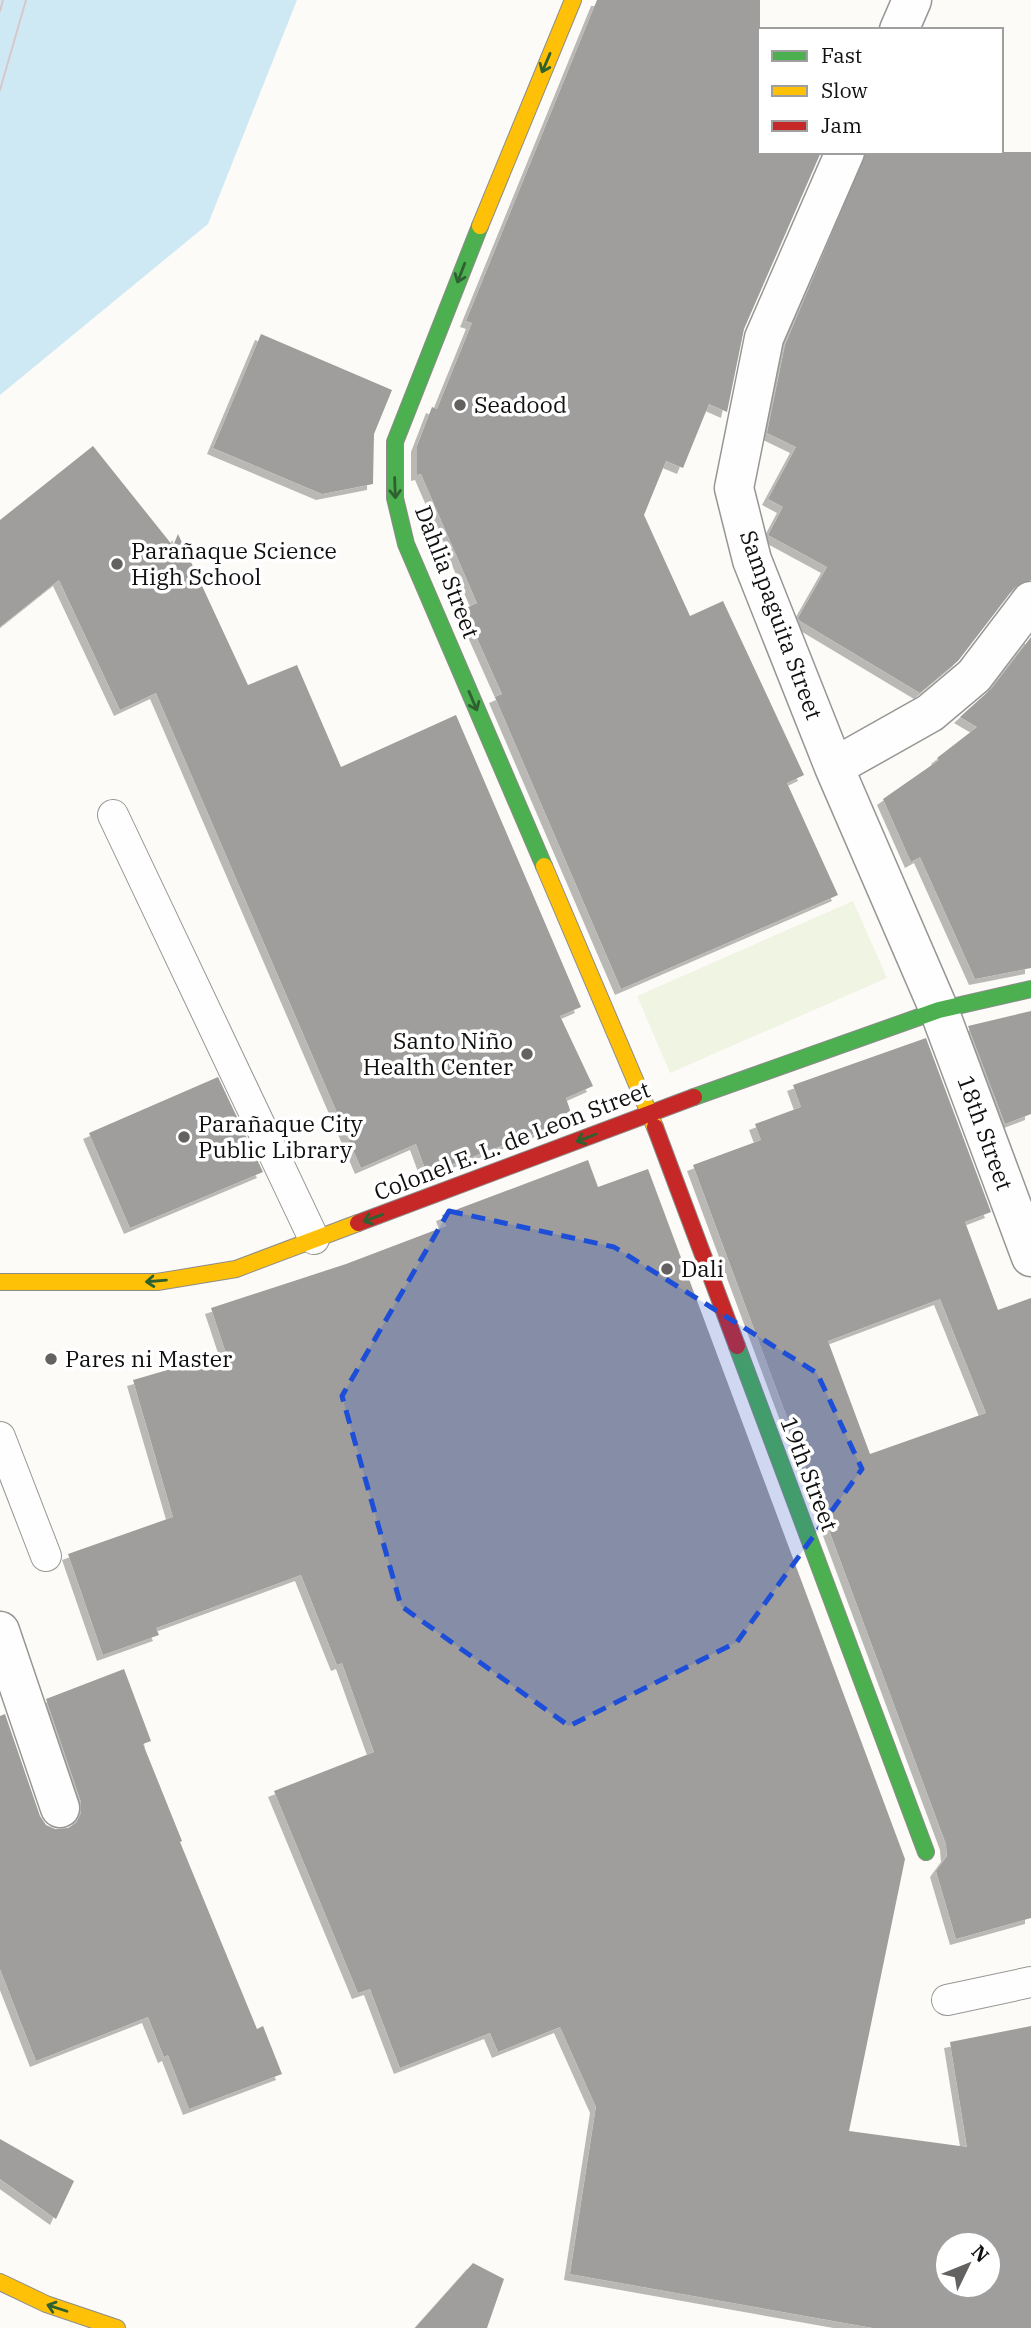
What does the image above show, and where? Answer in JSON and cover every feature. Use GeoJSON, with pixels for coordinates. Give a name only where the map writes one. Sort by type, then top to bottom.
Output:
{"type":"FeatureCollection","features":[{"type":"Feature","properties":{"kind":"street","name":"Dahlia Street"},"geometry":{"type":"LineString","coordinates":[[573,0],[518,129],[395,442],[395,498],[406,544],[650,1113]]}},
{"type":"Feature","properties":{"kind":"street"},"geometry":{"type":"LineString","coordinates":[[900,28],[912,0]]}},
{"type":"Feature","properties":{"kind":"street","name":"Sampaguita Street"},"geometry":{"type":"LineString","coordinates":[[844,154],[764,338],[734,488],[752,560],[835,766],[939,1010]]}},
{"type":"Feature","properties":{"kind":"street"},"geometry":{"type":"LineString","coordinates":[[835,766],[939,706],[974,676],[1031,601]]}},
{"type":"Feature","properties":{"kind":"street","name":"Colonel E. L. de Leon Street"},"geometry":{"type":"LineString","coordinates":[[0,1282],[157,1282],[236,1269],[650,1113],[939,1010],[1031,989]]}},
{"type":"Feature","properties":{"kind":"street","name":"18th Street"},"geometry":{"type":"LineString","coordinates":[[939,1010],[1031,1257]]}},
{"type":"Feature","properties":{"kind":"street","name":"19th Street"},"geometry":{"type":"LineString","coordinates":[[650,1113],[926,1852]]}},
{"type":"Feature","properties":{"kind":"street"},"geometry":{"type":"LineString","coordinates":[[0,1631],[60,1808]]}},
{"type":"Feature","properties":{"kind":"street"},"geometry":{"type":"LineString","coordinates":[[0,2282],[46,2304],[117,2328]]}},
{"type":"Feature","properties":{"kind":"lane"},"geometry":{"type":"LineString","coordinates":[[113,815],[314,1239]]}},
{"type":"Feature","properties":{"kind":"lane"},"geometry":{"type":"LineString","coordinates":[[0,1437],[46,1556]]}},
{"type":"Feature","properties":{"kind":"lane"},"geometry":{"type":"LineString","coordinates":[[947,2000],[1031,1982]]}},
{"type":"Feature","properties":{"kind":"highlighted area"},"geometry":{"type":"Polygon","coordinates":[[[449,1211],[614,1247],[817,1373],[862,1469],[737,1642],[569,1726],[401,1606],[342,1396],[449,1211]]]}},
{"type":"Feature","properties":{"kind":"green space"},"geometry":{"type":"Polygon","coordinates":[[[853,901],[887,978],[670,1073],[637,996],[853,901]]]}},
{"type":"Feature","properties":{"kind":"water"},"geometry":{"type":"Polygon","coordinates":[[[0,0],[297,0],[208,224],[0,395],[0,0]]]}},
{"type":"Feature","properties":{"kind":"building"},"geometry":{"type":"Polygon","coordinates":[[[597,0],[760,0],[758,154],[820,154],[744,329],[727,412],[709,404],[683,468],[666,461],[644,515],[690,616],[723,601],[804,775],[787,783],[838,895],[621,989],[495,697],[502,694],[464,609],[477,603],[421,474],[417,475],[417,446],[432,407],[437,409],[472,323],[466,321],[597,0]]]}},
{"type":"Feature","properties":{"kind":"building"},"geometry":{"type":"Polygon","coordinates":[[[1031,152],[1031,580],[1014,588],[958,661],[920,693],[798,618],[827,567],[768,535],[783,507],[768,499],[796,447],[767,433],[785,345],[865,154],[1031,152]]]}},
{"type":"Feature","properties":{"kind":"building"},"geometry":{"type":"Polygon","coordinates":[[[261,334],[392,390],[374,434],[373,484],[322,494],[213,448],[261,334]]]}},
{"type":"Feature","properties":{"kind":"building"},"geometry":{"type":"Polygon","coordinates":[[[93,446],[173,546],[178,534],[248,685],[297,665],[341,767],[456,715],[581,1007],[560,1016],[593,1086],[566,1098],[573,1119],[427,1174],[416,1144],[361,1168],[156,693],[120,710],[59,580],[0,627],[0,520],[93,446]]]}},
{"type":"Feature","properties":{"kind":"building"},"geometry":{"type":"Polygon","coordinates":[[[1031,637],[1031,968],[975,979],[920,857],[911,862],[883,799],[939,760],[937,758],[977,727],[960,717],[991,689],[1031,637]]]}},
{"type":"Feature","properties":{"kind":"building"},"geometry":{"type":"Polygon","coordinates":[[[1031,1011],[1031,1114],[1005,1124],[968,1026],[1031,1011]]]}},
{"type":"Feature","properties":{"kind":"building"},"geometry":{"type":"Polygon","coordinates":[[[926,1038],[991,1212],[965,1222],[998,1310],[1031,1298],[1031,1918],[956,1939],[936,1871],[947,1856],[946,1844],[693,1165],[761,1140],[755,1124],[801,1107],[793,1085],[926,1038]],[[940,1299],[828,1341],[870,1454],[986,1413],[940,1299]]]}},
{"type":"Feature","properties":{"kind":"building"},"geometry":{"type":"Polygon","coordinates":[[[218,1077],[263,1172],[130,1228],[89,1133],[218,1077]]]}},
{"type":"Feature","properties":{"kind":"building"},"geometry":{"type":"Polygon","coordinates":[[[588,1160],[598,1187],[648,1169],[905,1859],[849,2131],[967,2147],[950,2042],[1031,2026],[1031,2328],[873,2328],[570,2274],[596,2107],[560,2027],[498,2052],[490,2033],[400,2068],[370,1989],[358,1993],[274,1791],[374,1752],[342,1663],[337,1665],[301,1575],[156,1628],[159,1635],[103,1655],[68,1554],[173,1517],[133,1380],[226,1353],[211,1308],[346,1264],[446,1226],[442,1215],[588,1160]]]}},
{"type":"Feature","properties":{"kind":"building"},"geometry":{"type":"Polygon","coordinates":[[[124,1669],[151,1741],[143,1744],[182,1841],[180,1842],[257,2029],[263,2026],[282,2074],[189,2109],[168,2055],[164,2057],[148,2017],[36,2061],[0,1969],[0,1716],[5,1714],[40,1816],[46,1825],[55,1829],[68,1828],[76,1823],[81,1813],[81,1802],[46,1699],[124,1669]]]}},
{"type":"Feature","properties":{"kind":"building"},"geometry":{"type":"Polygon","coordinates":[[[0,2139],[74,2181],[56,2219],[0,2179],[0,2139]]]}},
{"type":"Feature","properties":{"kind":"building"},"geometry":{"type":"Polygon","coordinates":[[[473,2263],[504,2279],[487,2328],[415,2328],[473,2263]]]}},
{"type":"Feature","properties":{"kind":"tram line"},"geometry":{"type":"LineString","coordinates":[[0,11],[3,0]]}},
{"type":"Feature","properties":{"kind":"tram line"},"geometry":{"type":"LineString","coordinates":[[0,90],[26,0]]}},
{"type":"Feature","properties":{"kind":"traffic: fast"},"geometry":{"type":"LineString","coordinates":[[480,226],[395,442],[395,498],[406,544],[544,866]]}},
{"type":"Feature","properties":{"kind":"traffic: fast"},"geometry":{"type":"LineString","coordinates":[[694,1097],[939,1010],[1031,989]]}},
{"type":"Feature","properties":{"kind":"traffic: fast"},"geometry":{"type":"LineString","coordinates":[[737,1346],[926,1852]]}},
{"type":"Feature","properties":{"kind":"traffic: slow"},"geometry":{"type":"LineString","coordinates":[[480,226],[573,0]]}},
{"type":"Feature","properties":{"kind":"traffic: slow"},"geometry":{"type":"LineString","coordinates":[[544,866],[655,1127]]}},
{"type":"Feature","properties":{"kind":"traffic: slow"},"geometry":{"type":"LineString","coordinates":[[0,1282],[157,1282],[236,1269],[358,1223]]}},
{"type":"Feature","properties":{"kind":"traffic: slow"},"geometry":{"type":"LineString","coordinates":[[0,2282],[46,2304],[117,2328]]}},
{"type":"Feature","properties":{"kind":"traffic: jam"},"geometry":{"type":"LineString","coordinates":[[358,1223],[694,1097]]}},
{"type":"Feature","properties":{"kind":"traffic: jam"},"geometry":{"type":"LineString","coordinates":[[655,1127],[737,1346]]}},
{"type":"Feature","properties":{"kind":"place","name":"Seadood"},"geometry":{"type":"Point","coordinates":[460,405]}},
{"type":"Feature","properties":{"kind":"place","name":"Parañaque Science High School"},"geometry":{"type":"Point","coordinates":[117,564]}},
{"type":"Feature","properties":{"kind":"place","name":"Santo Niño Health Center"},"geometry":{"type":"Point","coordinates":[527,1054]}},
{"type":"Feature","properties":{"kind":"place","name":"Parañaque City Public Library"},"geometry":{"type":"Point","coordinates":[184,1137]}},
{"type":"Feature","properties":{"kind":"place","name":"Dali"},"geometry":{"type":"Point","coordinates":[667,1269]}},
{"type":"Feature","properties":{"kind":"place","name":"Pares ni Master"},"geometry":{"type":"Point","coordinates":[51,1359]}}]}
